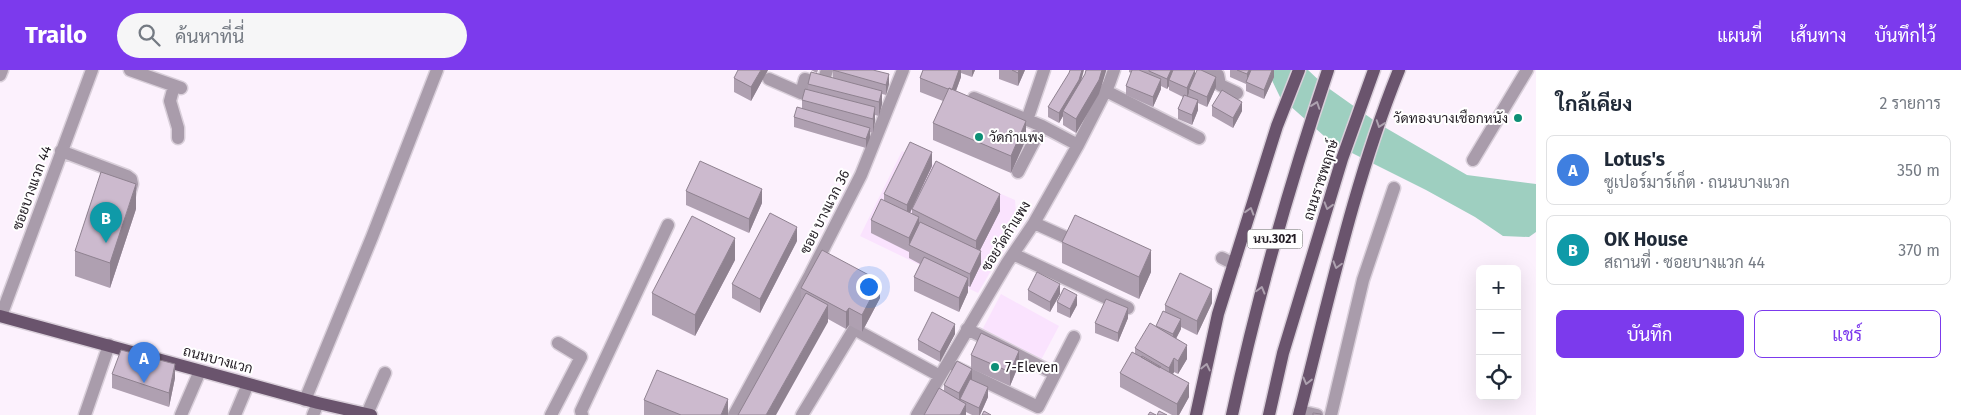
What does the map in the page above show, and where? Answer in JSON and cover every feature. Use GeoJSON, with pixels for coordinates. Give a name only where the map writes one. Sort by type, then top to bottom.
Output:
{"type":"FeatureCollection","features":[{"type":"Feature","properties":{"kind":"main road","name":"นบ.3021"},"geometry":{"type":"LineString","coordinates":[[1196,415],[1218,314],[1277,126],[1299,70]]}},
{"type":"Feature","properties":{"kind":"main road","name":"ถนนราชพฤกษ์"},"geometry":{"type":"LineString","coordinates":[[1232,415],[1248,338],[1304,141],[1328,70]]}},
{"type":"Feature","properties":{"kind":"main road","name":"ถนนราชพฤกษ์"},"geometry":{"type":"LineString","coordinates":[[1269,415],[1283,353],[1342,159],[1372,75]]}},
{"type":"Feature","properties":{"kind":"main road"},"geometry":{"type":"LineString","coordinates":[[1299,413],[1330,290],[1365,168],[1397,75]]}},
{"type":"Feature","properties":{"kind":"main road","name":"ถนนบางแวก"},"geometry":{"type":"LineString","coordinates":[[1,316],[305,400],[315,409],[369,415]]}},
{"type":"Feature","properties":{"kind":"street"},"geometry":{"type":"LineString","coordinates":[[0,75],[2,70]]}},
{"type":"Feature","properties":{"kind":"street","name":"ซอยบางแวก 44"},"geometry":{"type":"LineString","coordinates":[[1,316],[92,70]]}},
{"type":"Feature","properties":{"kind":"street"},"geometry":{"type":"LineString","coordinates":[[130,70],[178,87],[170,101],[178,128],[178,138]]}},
{"type":"Feature","properties":{"kind":"street"},"geometry":{"type":"LineString","coordinates":[[305,400],[372,237],[437,70]]}},
{"type":"Feature","properties":{"kind":"street"},"geometry":{"type":"LineString","coordinates":[[822,85],[827,70]]}},
{"type":"Feature","properties":{"kind":"street"},"geometry":{"type":"LineString","coordinates":[[1027,120],[1044,70]]}},
{"type":"Feature","properties":{"kind":"street","name":"ซอยวัดกำแพง"},"geometry":{"type":"LineString","coordinates":[[917,415],[967,329],[1034,223],[1078,145],[1114,70]]}},
{"type":"Feature","properties":{"kind":"street"},"geometry":{"type":"LineString","coordinates":[[1206,70],[1218,75],[1220,85],[1238,93]]}},
{"type":"Feature","properties":{"kind":"street"},"geometry":{"type":"LineString","coordinates":[[1473,160],[1527,70]]}},
{"type":"Feature","properties":{"kind":"street"},"geometry":{"type":"LineString","coordinates":[[885,74],[902,74]]}},
{"type":"Feature","properties":{"kind":"street","name":"ซอย บางแวก 36"},"geometry":{"type":"LineString","coordinates":[[734,415],[810,275],[861,175],[871,153],[884,101],[902,74]]}},
{"type":"Feature","properties":{"kind":"street"},"geometry":{"type":"LineString","coordinates":[[769,79],[801,93],[805,79],[841,90]]}},
{"type":"Feature","properties":{"kind":"street"},"geometry":{"type":"LineString","coordinates":[[1106,90],[1199,138]]}},
{"type":"Feature","properties":{"kind":"street"},"geometry":{"type":"LineString","coordinates":[[974,98],[1042,126],[1078,145]]}},
{"type":"Feature","properties":{"kind":"street"},"geometry":{"type":"LineString","coordinates":[[1018,172],[1042,126]]}},
{"type":"Feature","properties":{"kind":"street"},"geometry":{"type":"LineString","coordinates":[[61,151],[131,179],[132,184],[126,205]]}},
{"type":"Feature","properties":{"kind":"street"},"geometry":{"type":"LineString","coordinates":[[1331,415],[1363,280],[1394,188]]}},
{"type":"Feature","properties":{"kind":"street"},"geometry":{"type":"LineString","coordinates":[[1034,223],[1065,237]]}},
{"type":"Feature","properties":{"kind":"street"},"geometry":{"type":"LineString","coordinates":[[581,414],[668,225]]}},
{"type":"Feature","properties":{"kind":"street"},"geometry":{"type":"LineString","coordinates":[[1013,254],[1128,308]]}},
{"type":"Feature","properties":{"kind":"street"},"geometry":{"type":"LineString","coordinates":[[1222,258],[1234,264]]}},
{"type":"Feature","properties":{"kind":"street"},"geometry":{"type":"LineString","coordinates":[[967,329],[1055,374]]}},
{"type":"Feature","properties":{"kind":"street"},"geometry":{"type":"LineString","coordinates":[[802,415],[854,330],[940,376]]}},
{"type":"Feature","properties":{"kind":"street"},"geometry":{"type":"LineString","coordinates":[[948,364],[1038,407],[1074,336]]}},
{"type":"Feature","properties":{"kind":"street"},"geometry":{"type":"LineString","coordinates":[[551,415],[581,357],[558,343]]}},
{"type":"Feature","properties":{"kind":"street"},"geometry":{"type":"LineString","coordinates":[[86,415],[109,345]]}},
{"type":"Feature","properties":{"kind":"street"},"geometry":{"type":"LineString","coordinates":[[181,415],[200,371]]}},
{"type":"Feature","properties":{"kind":"street"},"geometry":{"type":"LineString","coordinates":[[369,415],[385,372]]}},
{"type":"Feature","properties":{"kind":"street"},"geometry":{"type":"LineString","coordinates":[[235,415],[248,384]]}},
{"type":"Feature","properties":{"kind":"street"},"geometry":{"type":"LineString","coordinates":[[1299,413],[1317,415]]}},
{"type":"Feature","properties":{"kind":"shaded area"},"geometry":{"type":"Polygon","coordinates":[[[1267,70],[1308,70],[1324,85],[1379,124],[1467,175],[1536,184],[1536,232],[1529,237],[1503,236],[1475,217],[1426,190],[1332,143],[1280,97],[1267,70]]]}},
{"type":"Feature","properties":{"kind":"shaded area"},"geometry":{"type":"Polygon","coordinates":[[[902,151],[1015,200],[1017,226],[978,293],[860,236],[902,151]]]}},
{"type":"Feature","properties":{"kind":"shaded area"},"geometry":{"type":"Polygon","coordinates":[[[1001,294],[1059,326],[1040,362],[982,330],[1001,294]]]}},
{"type":"Feature","properties":{"kind":"building"},"geometry":{"type":"Polygon","coordinates":[[[738,70],[761,70],[751,87],[734,78],[738,70]]]}},
{"type":"Feature","properties":{"kind":"building"},"geometry":{"type":"Polygon","coordinates":[[[833,70],[873,70],[889,74],[886,85],[833,70]]]}},
{"type":"Feature","properties":{"kind":"building"},"geometry":{"type":"Polygon","coordinates":[[[923,70],[959,70],[952,90],[920,78],[923,70]]]}},
{"type":"Feature","properties":{"kind":"building"},"geometry":{"type":"Polygon","coordinates":[[[1070,70],[1082,70],[1079,80],[1059,113],[1048,107],[1070,70]]]}},
{"type":"Feature","properties":{"kind":"building"},"geometry":{"type":"Polygon","coordinates":[[[1086,70],[1102,70],[1099,80],[1076,119],[1063,111],[1086,70]]]}},
{"type":"Feature","properties":{"kind":"building"},"geometry":{"type":"Polygon","coordinates":[[[1132,70],[1139,70],[1161,79],[1153,97],[1126,86],[1132,70]]]}},
{"type":"Feature","properties":{"kind":"building"},"geometry":{"type":"Polygon","coordinates":[[[1149,70],[1171,70],[1167,79],[1149,70]]]}},
{"type":"Feature","properties":{"kind":"building"},"geometry":{"type":"Polygon","coordinates":[[[1173,70],[1195,70],[1187,88],[1169,80],[1173,70]]]}},
{"type":"Feature","properties":{"kind":"building"},"geometry":{"type":"Polygon","coordinates":[[[1197,70],[1216,77],[1207,97],[1189,89],[1197,70]]]}},
{"type":"Feature","properties":{"kind":"building"},"geometry":{"type":"Polygon","coordinates":[[[1237,70],[1249,70],[1247,74],[1237,70]]]}},
{"type":"Feature","properties":{"kind":"building"},"geometry":{"type":"Polygon","coordinates":[[[1251,70],[1272,70],[1264,90],[1246,82],[1251,70]]]}},
{"type":"Feature","properties":{"kind":"building"},"geometry":{"type":"Polygon","coordinates":[[[811,72],[882,91],[879,102],[808,84],[811,72]]]}},
{"type":"Feature","properties":{"kind":"building"},"geometry":{"type":"Polygon","coordinates":[[[949,88],[1026,121],[1011,156],[933,123],[949,88]]]}},
{"type":"Feature","properties":{"kind":"building"},"geometry":{"type":"Polygon","coordinates":[[[805,89],[875,107],[873,119],[802,100],[805,89]]]}},
{"type":"Feature","properties":{"kind":"building"},"geometry":{"type":"Polygon","coordinates":[[[1222,90],[1242,102],[1233,118],[1212,106],[1222,90]]]}},
{"type":"Feature","properties":{"kind":"building"},"geometry":{"type":"Polygon","coordinates":[[[1184,95],[1198,100],[1192,115],[1178,109],[1184,95]]]}},
{"type":"Feature","properties":{"kind":"building"},"geometry":{"type":"Polygon","coordinates":[[[797,107],[870,128],[866,139],[794,117],[797,107]]]}},
{"type":"Feature","properties":{"kind":"building"},"geometry":{"type":"Polygon","coordinates":[[[910,142],[932,152],[907,205],[884,194],[910,142]]]}},
{"type":"Feature","properties":{"kind":"building"},"geometry":{"type":"Polygon","coordinates":[[[700,161],[762,189],[749,219],[686,191],[700,161]]]}},
{"type":"Feature","properties":{"kind":"building"},"geometry":{"type":"Polygon","coordinates":[[[936,161],[1000,194],[976,241],[912,209],[936,161]]]}},
{"type":"Feature","properties":{"kind":"building"},"geometry":{"type":"Polygon","coordinates":[[[101,172],[136,184],[110,263],[75,251],[101,172]]]}},
{"type":"Feature","properties":{"kind":"building"},"geometry":{"type":"Polygon","coordinates":[[[881,199],[919,217],[909,238],[871,220],[881,199]]]}},
{"type":"Feature","properties":{"kind":"building"},"geometry":{"type":"Polygon","coordinates":[[[770,213],[797,227],[760,299],[732,284],[770,213]]]}},
{"type":"Feature","properties":{"kind":"building"},"geometry":{"type":"Polygon","coordinates":[[[1075,215],[1151,250],[1139,277],[1062,242],[1075,215]]]}},
{"type":"Feature","properties":{"kind":"building"},"geometry":{"type":"Polygon","coordinates":[[[692,216],[735,238],[695,315],[652,293],[692,216]]]}},
{"type":"Feature","properties":{"kind":"building"},"geometry":{"type":"Polygon","coordinates":[[[920,222],[981,251],[970,274],[909,245],[920,222]]]}},
{"type":"Feature","properties":{"kind":"building"},"geometry":{"type":"Polygon","coordinates":[[[822,250],[880,281],[862,315],[849,308],[846,312],[801,288],[822,250]]]}},
{"type":"Feature","properties":{"kind":"building"},"geometry":{"type":"Polygon","coordinates":[[[924,257],[968,278],[959,298],[914,277],[924,257]]]}},
{"type":"Feature","properties":{"kind":"building"},"geometry":{"type":"Polygon","coordinates":[[[1037,272],[1060,284],[1050,302],[1028,290],[1037,272]]]}},
{"type":"Feature","properties":{"kind":"building"},"geometry":{"type":"Polygon","coordinates":[[[1180,273],[1212,289],[1197,321],[1165,305],[1180,273]]]}},
{"type":"Feature","properties":{"kind":"building"},"geometry":{"type":"Polygon","coordinates":[[[1064,288],[1077,295],[1070,309],[1057,302],[1064,288]]]}},
{"type":"Feature","properties":{"kind":"building"},"geometry":{"type":"Polygon","coordinates":[[[806,293],[828,305],[766,415],[738,415],[806,293]]]}},
{"type":"Feature","properties":{"kind":"building"},"geometry":{"type":"Polygon","coordinates":[[[1106,299],[1128,308],[1118,333],[1095,323],[1106,299]]]}},
{"type":"Feature","properties":{"kind":"building"},"geometry":{"type":"Polygon","coordinates":[[[1163,311],[1181,319],[1173,334],[1156,326],[1163,311]]]}},
{"type":"Feature","properties":{"kind":"building"},"geometry":{"type":"Polygon","coordinates":[[[932,312],[955,324],[940,352],[918,340],[932,312]]]}},
{"type":"Feature","properties":{"kind":"building"},"geometry":{"type":"Polygon","coordinates":[[[1150,323],[1187,345],[1178,361],[1174,358],[1169,368],[1135,348],[1150,323]]]}},
{"type":"Feature","properties":{"kind":"building"},"geometry":{"type":"Polygon","coordinates":[[[981,333],[1019,351],[1010,372],[971,355],[981,333]]]}},
{"type":"Feature","properties":{"kind":"building"},"geometry":{"type":"Polygon","coordinates":[[[121,350],[175,364],[169,393],[112,374],[121,350]]]}},
{"type":"Feature","properties":{"kind":"building"},"geometry":{"type":"Polygon","coordinates":[[[1132,352],[1189,383],[1177,404],[1120,373],[1132,352]]]}},
{"type":"Feature","properties":{"kind":"building"},"geometry":{"type":"Polygon","coordinates":[[[1142,356],[1161,367],[1141,357],[1142,356]]]}},
{"type":"Feature","properties":{"kind":"building"},"geometry":{"type":"Polygon","coordinates":[[[957,361],[972,369],[959,393],[944,385],[957,361]]]}},
{"type":"Feature","properties":{"kind":"building"},"geometry":{"type":"Polygon","coordinates":[[[657,370],[728,399],[721,415],[681,415],[644,400],[657,370]]]}},
{"type":"Feature","properties":{"kind":"building"},"geometry":{"type":"Polygon","coordinates":[[[970,379],[988,387],[979,408],[960,399],[970,379]]]}},
{"type":"Feature","properties":{"kind":"building"},"geometry":{"type":"Polygon","coordinates":[[[939,388],[966,404],[960,415],[924,415],[939,388]]]}},
{"type":"Feature","properties":{"kind":"building"},"geometry":{"type":"Polygon","coordinates":[[[984,411],[991,415],[982,415],[984,411]]]}},
{"type":"Feature","properties":{"kind":"building"},"geometry":{"type":"Polygon","coordinates":[[[1159,411],[1167,415],[1157,415],[1159,411]]]}},
{"type":"Feature","properties":{"kind":"place","name":"วัดทองบางเชือกหนัง"},"geometry":{"type":"Point","coordinates":[1518,118]}},
{"type":"Feature","properties":{"kind":"place","name":"วัดกำแพง"},"geometry":{"type":"Point","coordinates":[979,137]}},
{"type":"Feature","properties":{"kind":"place","name":"OK House"},"geometry":{"type":"Point","coordinates":[106,243]}},
{"type":"Feature","properties":{"kind":"place","name":"7-Eleven"},"geometry":{"type":"Point","coordinates":[995,367]}},
{"type":"Feature","properties":{"kind":"place","name":"Lotus's"},"geometry":{"type":"Point","coordinates":[144,383]}}]}
